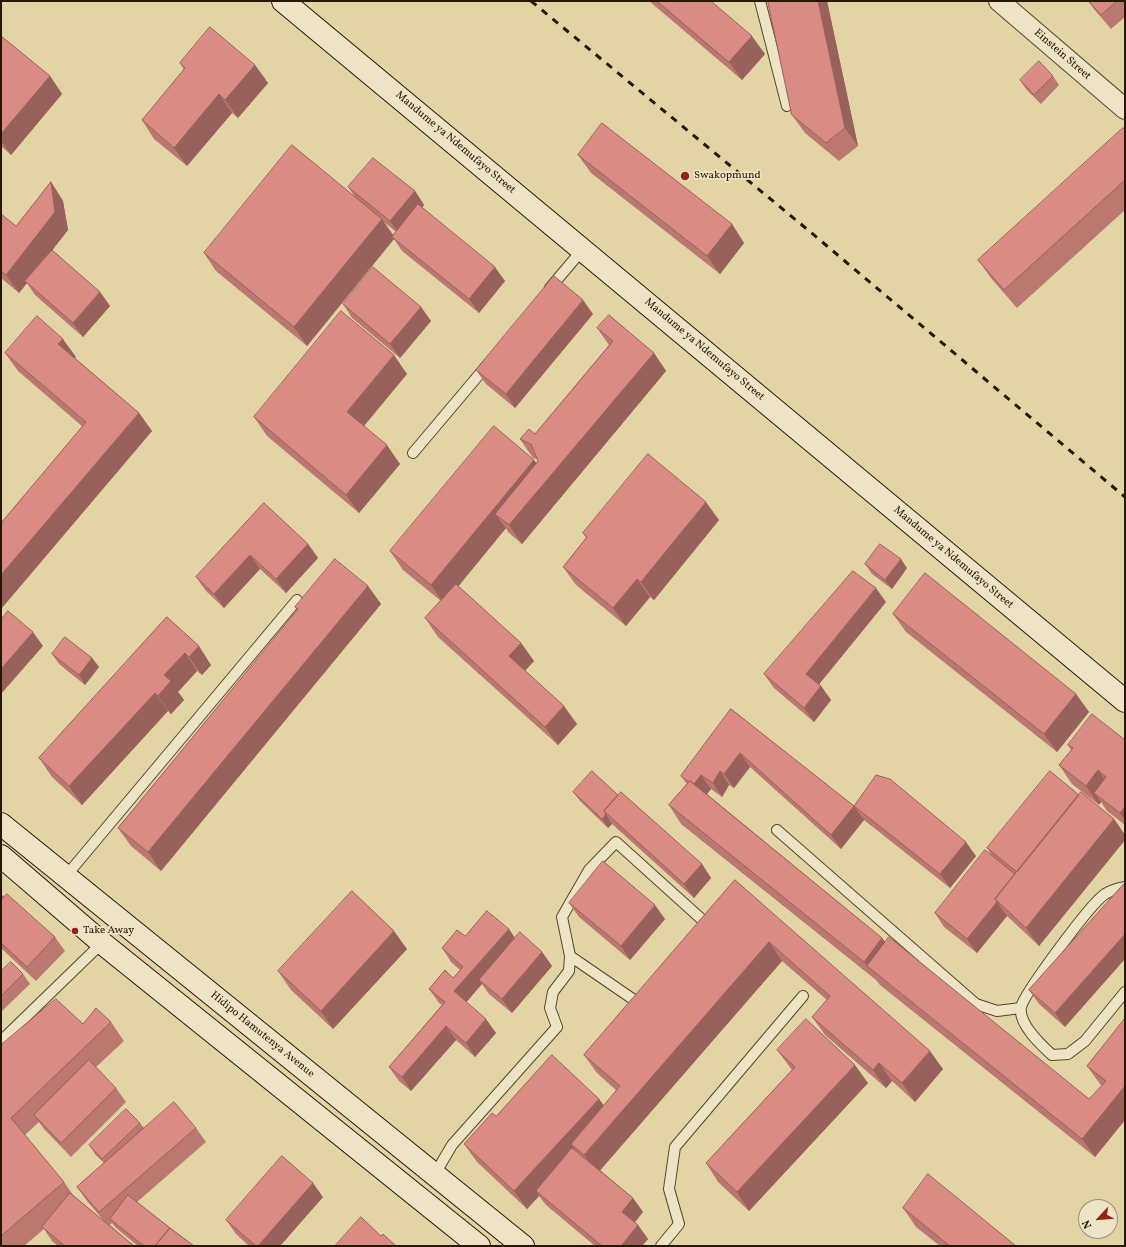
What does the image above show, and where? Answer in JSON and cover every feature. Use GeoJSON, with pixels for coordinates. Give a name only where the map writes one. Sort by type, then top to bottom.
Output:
{"type":"FeatureCollection","features":[{"type":"Feature","properties":{"kind":"street","name":"Mandume ya Ndemufayo Street"},"geometry":{"type":"LineString","coordinates":[[283,1],[1125,701]]}},
{"type":"Feature","properties":{"kind":"street","name":"Einstein Street"},"geometry":{"type":"LineString","coordinates":[[999,1],[1125,109]]}},
{"type":"Feature","properties":{"kind":"street","name":"Hidipo Hamutenya Avenue"},"geometry":{"type":"LineString","coordinates":[[1,824],[523,1246]]}},
{"type":"Feature","properties":{"kind":"street"},"geometry":{"type":"LineString","coordinates":[[1,856],[102,943],[479,1246]]}},
{"type":"Feature","properties":{"kind":"lane"},"geometry":{"type":"LineString","coordinates":[[760,1],[787,106]]}},
{"type":"Feature","properties":{"kind":"lane"},"geometry":{"type":"LineString","coordinates":[[543,297],[583,249]]}},
{"type":"Feature","properties":{"kind":"lane"},"geometry":{"type":"LineString","coordinates":[[413,453],[493,357]]}},
{"type":"Feature","properties":{"kind":"lane"},"geometry":{"type":"LineString","coordinates":[[66,876],[297,600]]}},
{"type":"Feature","properties":{"kind":"lane"},"geometry":{"type":"LineString","coordinates":[[778,830],[976,1004],[997,1011],[1021,1008]]}},
{"type":"Feature","properties":{"kind":"lane"},"geometry":{"type":"LineString","coordinates":[[435,1174],[452,1145],[557,1027],[550,1008],[553,992],[569,971],[570,956],[562,917],[589,870],[616,842],[708,925]]}},
{"type":"Feature","properties":{"kind":"lane"},"geometry":{"type":"LineString","coordinates":[[1125,887],[1105,894],[1092,907],[1030,989],[1021,1008],[1024,1022],[1036,1040],[1052,1055],[1068,1054],[1085,1041],[1125,992]]}},
{"type":"Feature","properties":{"kind":"lane"},"geometry":{"type":"LineString","coordinates":[[1,1041],[102,943]]}},
{"type":"Feature","properties":{"kind":"lane"},"geometry":{"type":"LineString","coordinates":[[570,956],[640,1004]]}},
{"type":"Feature","properties":{"kind":"lane"},"geometry":{"type":"LineString","coordinates":[[661,1246],[679,1224],[669,1189],[675,1147],[803,996]]}},
{"type":"Feature","properties":{"kind":"building"},"geometry":{"type":"Polygon","coordinates":[[[657,1],[711,1],[752,36],[729,62],[657,1]]]}},
{"type":"Feature","properties":{"kind":"building"},"geometry":{"type":"Polygon","coordinates":[[[768,1],[818,1],[845,128],[826,143],[792,115],[768,1]]]}},
{"type":"Feature","properties":{"kind":"building"},"geometry":{"type":"Polygon","coordinates":[[[1089,1],[1117,1],[1101,15],[1089,1]]]}},
{"type":"Feature","properties":{"kind":"building"},"geometry":{"type":"Polygon","coordinates":[[[210,27],[255,65],[225,100],[219,94],[174,148],[142,120],[185,68],[180,63],[210,27]]]}},
{"type":"Feature","properties":{"kind":"building"},"geometry":{"type":"Polygon","coordinates":[[[1,36],[50,76],[1,134],[1,36]]]}},
{"type":"Feature","properties":{"kind":"building"},"geometry":{"type":"Polygon","coordinates":[[[1039,61],[1053,76],[1034,95],[1020,80],[1039,61]]]}},
{"type":"Feature","properties":{"kind":"building"},"geometry":{"type":"Polygon","coordinates":[[[602,123],[732,224],[707,256],[578,155],[602,123]]]}},
{"type":"Feature","properties":{"kind":"building"},"geometry":{"type":"Polygon","coordinates":[[[1123,128],[1125,129],[1125,180],[1004,290],[978,260],[1123,128]]]}},
{"type":"Feature","properties":{"kind":"building"},"geometry":{"type":"Polygon","coordinates":[[[292,145],[382,219],[294,327],[204,253],[292,145]]]}},
{"type":"Feature","properties":{"kind":"building"},"geometry":{"type":"Polygon","coordinates":[[[373,158],[415,191],[390,221],[348,187],[373,158]]]}},
{"type":"Feature","properties":{"kind":"building"},"geometry":{"type":"Polygon","coordinates":[[[51,182],[55,212],[6,275],[1,271],[1,214],[16,226],[51,182]]]}},
{"type":"Feature","properties":{"kind":"building"},"geometry":{"type":"Polygon","coordinates":[[[418,204],[495,267],[469,299],[392,237],[418,204]]]}},
{"type":"Feature","properties":{"kind":"building"},"geometry":{"type":"Polygon","coordinates":[[[52,250],[100,292],[73,323],[25,281],[52,250]]]}},
{"type":"Feature","properties":{"kind":"building"},"geometry":{"type":"Polygon","coordinates":[[[373,267],[421,307],[390,344],[343,304],[373,267]]]}},
{"type":"Feature","properties":{"kind":"building"},"geometry":{"type":"Polygon","coordinates":[[[554,276],[583,300],[506,394],[476,370],[554,276]]]}},
{"type":"Feature","properties":{"kind":"building"},"geometry":{"type":"Polygon","coordinates":[[[341,311],[394,355],[347,412],[387,445],[346,495],[254,417],[341,311]]]}},
{"type":"Feature","properties":{"kind":"building"},"geometry":{"type":"Polygon","coordinates":[[[609,315],[654,353],[509,525],[495,514],[538,461],[531,444],[520,439],[529,429],[535,434],[613,341],[597,328],[609,315]]]}},
{"type":"Feature","properties":{"kind":"building"},"geometry":{"type":"Polygon","coordinates":[[[37,316],[63,339],[58,344],[139,413],[1,575],[1,523],[86,422],[5,353],[37,316]]]}},
{"type":"Feature","properties":{"kind":"building"},"geometry":{"type":"Polygon","coordinates":[[[494,426],[534,460],[431,585],[390,551],[494,426]]]}},
{"type":"Feature","properties":{"kind":"building"},"geometry":{"type":"Polygon","coordinates":[[[648,454],[706,502],[641,582],[637,579],[613,608],[563,567],[587,537],[583,533],[648,454]]]}},
{"type":"Feature","properties":{"kind":"building"},"geometry":{"type":"Polygon","coordinates":[[[264,503],[308,544],[276,579],[250,555],[214,594],[196,577],[264,503]]]}},
{"type":"Feature","properties":{"kind":"building"},"geometry":{"type":"Polygon","coordinates":[[[880,544],[901,559],[885,580],[865,564],[880,544]]]}},
{"type":"Feature","properties":{"kind":"building"},"geometry":{"type":"Polygon","coordinates":[[[335,559],[368,586],[148,852],[118,828],[298,609],[295,607],[335,559]]]}},
{"type":"Feature","properties":{"kind":"building"},"geometry":{"type":"Polygon","coordinates":[[[853,571],[876,588],[806,674],[821,686],[804,708],[764,674],[853,571]]]}},
{"type":"Feature","properties":{"kind":"building"},"geometry":{"type":"Polygon","coordinates":[[[925,573],[1076,694],[1044,734],[893,614],[925,573]]]}},
{"type":"Feature","properties":{"kind":"building"},"geometry":{"type":"Polygon","coordinates":[[[456,584],[521,643],[509,656],[564,706],[545,727],[425,618],[456,584]]]}},
{"type":"Feature","properties":{"kind":"building"},"geometry":{"type":"Polygon","coordinates":[[[8,611],[33,632],[1,669],[1,620],[8,611]]]}},
{"type":"Feature","properties":{"kind":"building"},"geometry":{"type":"Polygon","coordinates":[[[167,617],[199,646],[189,657],[185,653],[164,675],[171,681],[158,696],[155,693],[69,786],[39,758],[167,617]]]}},
{"type":"Feature","properties":{"kind":"building"},"geometry":{"type":"Polygon","coordinates":[[[65,637],[92,658],[79,675],[52,654],[65,637]]]}},
{"type":"Feature","properties":{"kind":"building"},"geometry":{"type":"Polygon","coordinates":[[[731,709],[854,806],[831,835],[740,753],[724,774],[720,771],[713,783],[701,775],[694,784],[681,776],[731,709]]]}},
{"type":"Feature","properties":{"kind":"building"},"geometry":{"type":"Polygon","coordinates":[[[1092,714],[1125,740],[1125,807],[1120,813],[1094,793],[1106,777],[1098,770],[1086,786],[1059,765],[1073,748],[1068,745],[1092,714]]]}},
{"type":"Feature","properties":{"kind":"building"},"geometry":{"type":"Polygon","coordinates":[[[592,771],[618,795],[604,811],[606,814],[602,819],[573,792],[592,771]]]}},
{"type":"Feature","properties":{"kind":"building"},"geometry":{"type":"Polygon","coordinates":[[[1050,771],[1079,795],[1017,872],[987,848],[1050,771]]]}},
{"type":"Feature","properties":{"kind":"building"},"geometry":{"type":"Polygon","coordinates":[[[876,775],[890,779],[966,842],[940,874],[854,806],[876,775]]]}},
{"type":"Feature","properties":{"kind":"building"},"geometry":{"type":"Polygon","coordinates":[[[690,781],[882,938],[864,962],[669,805],[690,781]]]}},
{"type":"Feature","properties":{"kind":"building"},"geometry":{"type":"Polygon","coordinates":[[[621,792],[702,864],[684,884],[604,811],[621,792]]]}},
{"type":"Feature","properties":{"kind":"building"},"geometry":{"type":"Polygon","coordinates":[[[1081,792],[1114,819],[1026,928],[995,899],[1081,792]]]}},
{"type":"Feature","properties":{"kind":"building"},"geometry":{"type":"Polygon","coordinates":[[[985,850],[1015,874],[995,899],[997,902],[967,939],[935,913],[985,850]]]}},
{"type":"Feature","properties":{"kind":"building"},"geometry":{"type":"Polygon","coordinates":[[[603,861],[655,905],[621,946],[569,903],[603,861]]]}},
{"type":"Feature","properties":{"kind":"building"},"geometry":{"type":"Polygon","coordinates":[[[735,880],[930,1051],[902,1083],[879,1063],[873,1070],[812,1017],[830,996],[769,942],[584,1155],[571,1144],[620,1086],[584,1055],[735,880]]]}},
{"type":"Feature","properties":{"kind":"building"},"geometry":{"type":"Polygon","coordinates":[[[1124,884],[1125,934],[1055,1013],[1029,990],[1124,884]]]}},
{"type":"Feature","properties":{"kind":"building"},"geometry":{"type":"Polygon","coordinates":[[[352,891],[394,931],[321,1011],[278,971],[352,891]]]}},
{"type":"Feature","properties":{"kind":"building"},"geometry":{"type":"Polygon","coordinates":[[[7,894],[55,937],[27,967],[1,943],[1,900],[7,894]]]}},
{"type":"Feature","properties":{"kind":"building"},"geometry":{"type":"Polygon","coordinates":[[[487,911],[509,929],[454,991],[486,1019],[466,1043],[446,1026],[402,1077],[389,1067],[445,1002],[429,989],[445,970],[453,978],[463,967],[442,948],[457,930],[465,936],[487,911]]]}},
{"type":"Feature","properties":{"kind":"building"},"geometry":{"type":"Polygon","coordinates":[[[520,932],[542,952],[502,999],[479,980],[520,932]]]}},
{"type":"Feature","properties":{"kind":"building"},"geometry":{"type":"Polygon","coordinates":[[[889,937],[1089,1099],[1106,1081],[1087,1066],[1125,1018],[1125,1086],[1082,1139],[867,966],[889,937]]]}},
{"type":"Feature","properties":{"kind":"building"},"geometry":{"type":"Polygon","coordinates":[[[11,962],[23,974],[1,996],[1,971],[11,962]]]}},
{"type":"Feature","properties":{"kind":"building"},"geometry":{"type":"Polygon","coordinates":[[[56,999],[83,1024],[96,1008],[111,1022],[11,1118],[64,1182],[1,1236],[1,1045],[56,999]]]}},
{"type":"Feature","properties":{"kind":"building"},"geometry":{"type":"Polygon","coordinates":[[[806,1019],[855,1065],[737,1192],[706,1163],[795,1067],[777,1050],[806,1019]]]}},
{"type":"Feature","properties":{"kind":"building"},"geometry":{"type":"Polygon","coordinates":[[[552,1055],[599,1099],[514,1191],[464,1144],[492,1113],[496,1116],[552,1055]]]}},
{"type":"Feature","properties":{"kind":"building"},"geometry":{"type":"Polygon","coordinates":[[[89,1060],[116,1088],[61,1143],[34,1115],[89,1060]]]}},
{"type":"Feature","properties":{"kind":"building"},"geometry":{"type":"Polygon","coordinates":[[[174,1102],[196,1128],[99,1212],[77,1187],[174,1102]]]}},
{"type":"Feature","properties":{"kind":"building"},"geometry":{"type":"Polygon","coordinates":[[[126,1109],[140,1123],[102,1159],[89,1145],[126,1109]]]}},
{"type":"Feature","properties":{"kind":"building"},"geometry":{"type":"Polygon","coordinates":[[[572,1148],[633,1198],[622,1212],[638,1225],[621,1246],[602,1246],[536,1191],[572,1148]]]}},
{"type":"Feature","properties":{"kind":"building"},"geometry":{"type":"Polygon","coordinates":[[[282,1156],[313,1183],[258,1246],[256,1246],[226,1220],[282,1156]]]}},
{"type":"Feature","properties":{"kind":"building"},"geometry":{"type":"Polygon","coordinates":[[[928,1174],[1016,1246],[950,1246],[903,1208],[928,1174]]]}},
{"type":"Feature","properties":{"kind":"building"},"geometry":{"type":"Polygon","coordinates":[[[70,1193],[134,1246],[65,1246],[42,1227],[70,1193]]]}},
{"type":"Feature","properties":{"kind":"building"},"geometry":{"type":"Polygon","coordinates":[[[128,1195],[170,1228],[155,1246],[144,1246],[110,1219],[128,1195]]]}},
{"type":"Feature","properties":{"kind":"building"},"geometry":{"type":"Polygon","coordinates":[[[361,1217],[381,1236],[383,1234],[396,1246],[335,1246],[361,1217]]]}},
{"type":"Feature","properties":{"kind":"building"},"geometry":{"type":"Polygon","coordinates":[[[170,1228],[194,1246],[155,1246],[170,1228]]]}},
{"type":"Feature","properties":{"kind":"railway"},"geometry":{"type":"LineString","coordinates":[[531,1],[808,230],[1125,497]]}},
{"type":"Feature","properties":{"kind":"place","name":"Swakopmund"},"geometry":{"type":"Point","coordinates":[685,176]}},
{"type":"Feature","properties":{"kind":"place","name":"Take Away"},"geometry":{"type":"Point","coordinates":[75,931]}}]}
